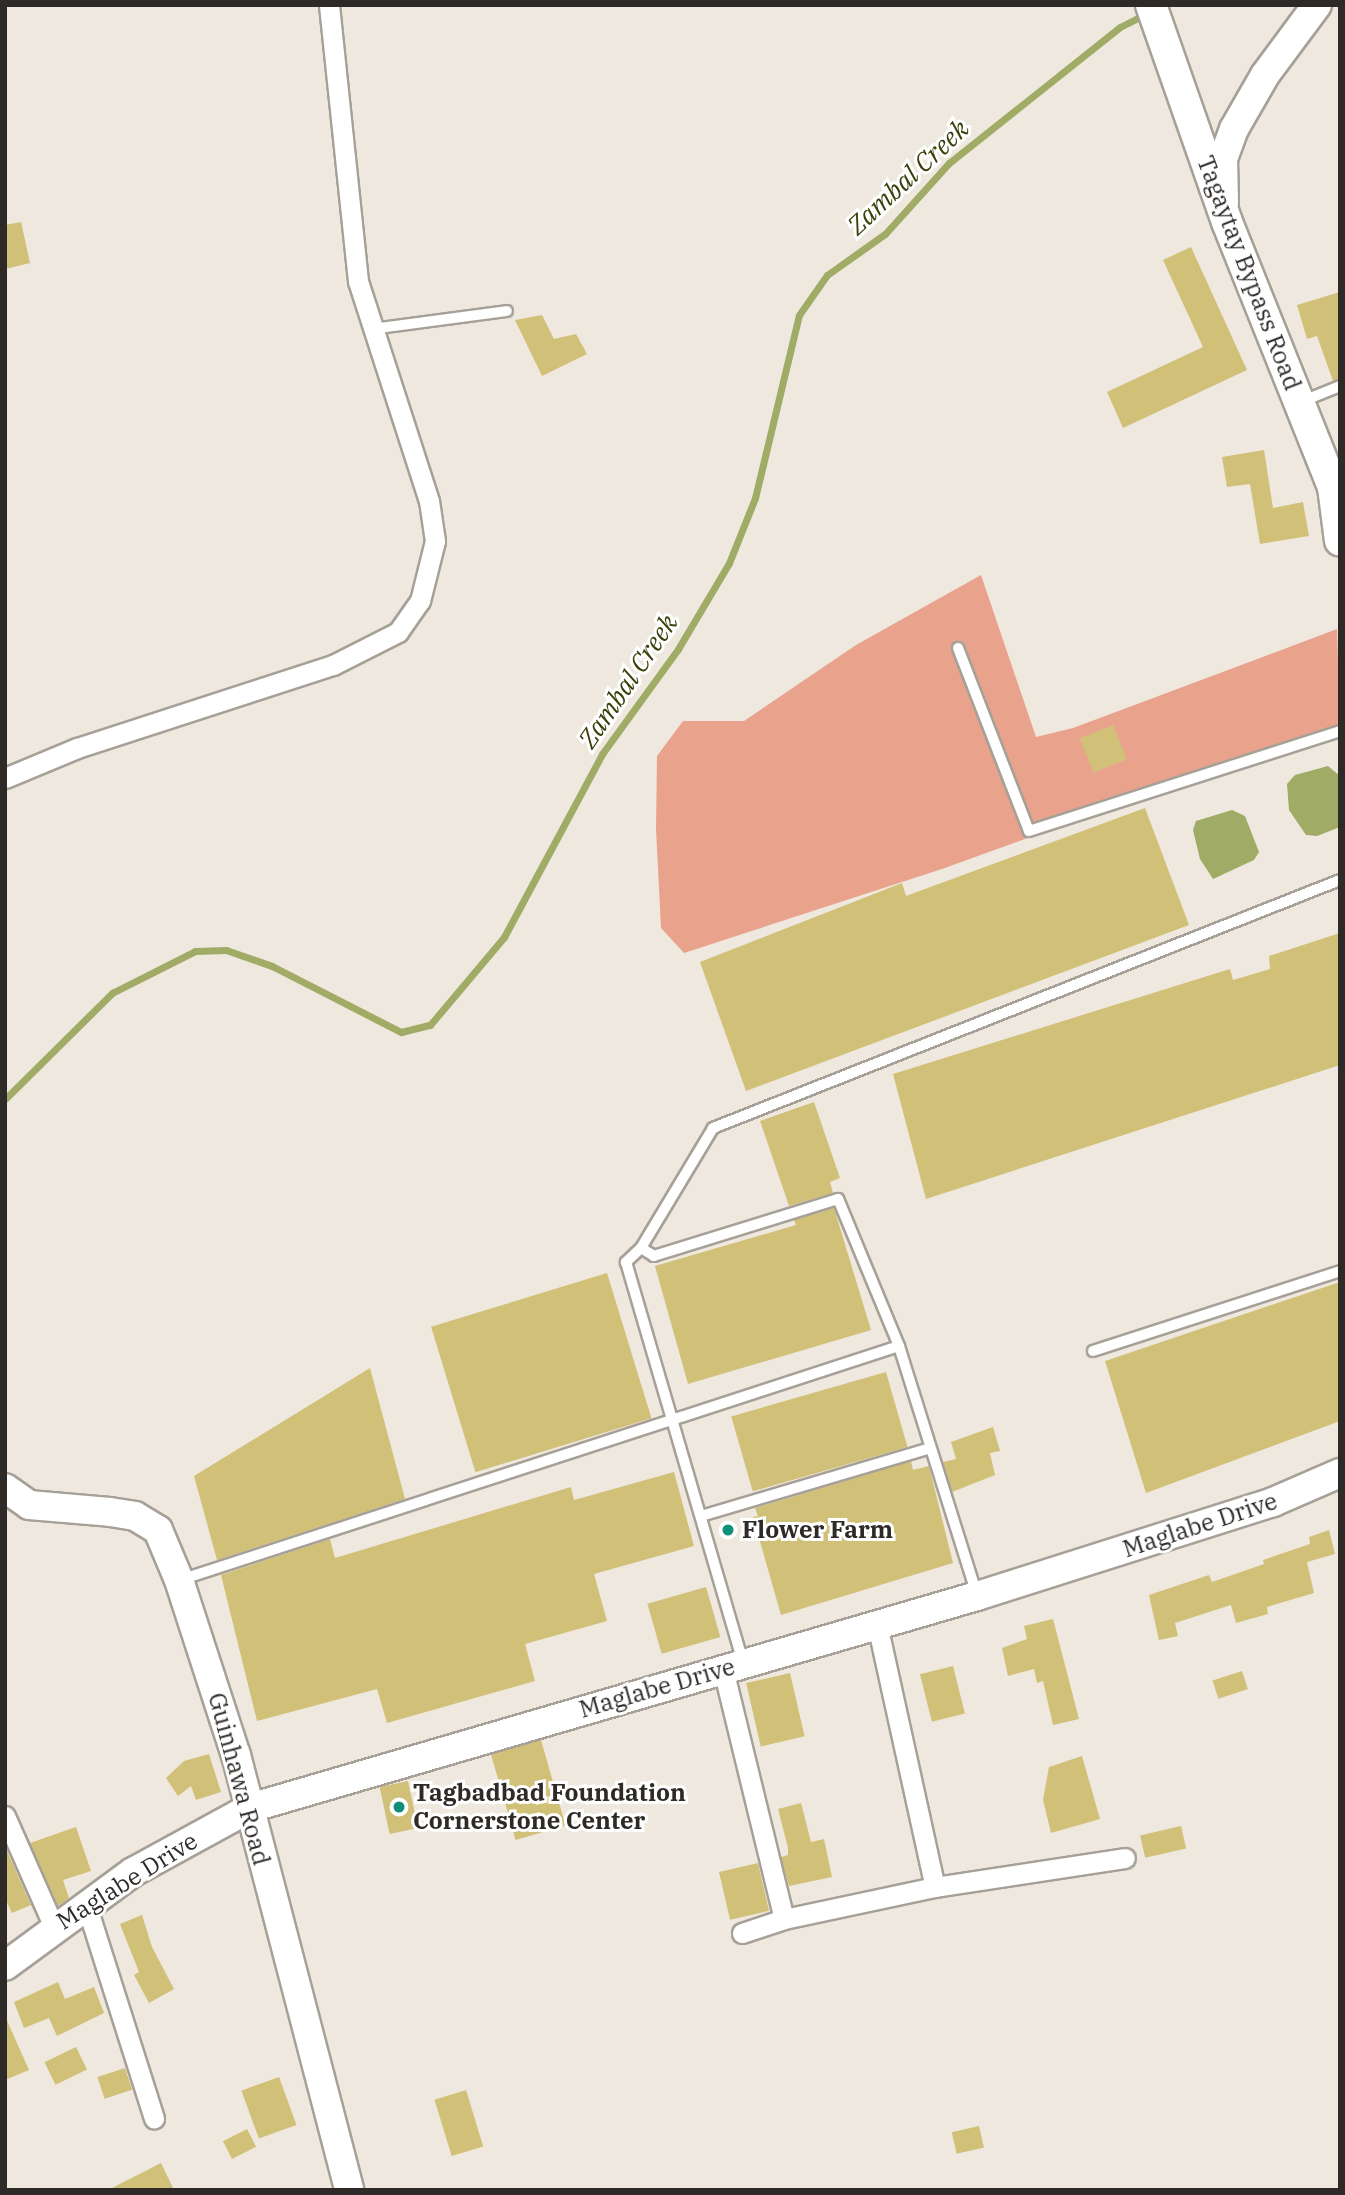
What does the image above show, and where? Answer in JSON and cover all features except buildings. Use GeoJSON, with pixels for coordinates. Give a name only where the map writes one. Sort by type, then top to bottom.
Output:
{"type":"FeatureCollection","features":[{"type":"Feature","properties":{"kind":"main road","name":"Tagaytay Bypass Road"},"geometry":{"type":"LineString","coordinates":[[1151,5],[1227,222],[1299,402],[1336,485],[1340,541]]}},
{"type":"Feature","properties":{"kind":"main road"},"geometry":{"type":"LineString","coordinates":[[1227,222],[1222,180],[1228,144],[1265,75],[1317,5]]}},
{"type":"Feature","properties":{"kind":"main road","name":"Maglabe Drive"},"geometry":{"type":"LineString","coordinates":[[5,1966],[54,1927],[133,1872],[250,1808],[977,1596],[1273,1503],[1340,1473]]}},
{"type":"Feature","properties":{"kind":"main road","name":"Guinhawa Road"},"geometry":{"type":"LineString","coordinates":[[5,1488],[29,1505],[135,1517],[158,1530],[179,1580],[250,1808],[343,2187]]}},
{"type":"Feature","properties":{"kind":"street"},"geometry":{"type":"LineString","coordinates":[[5,778],[77,748],[332,665],[398,632],[420,601],[435,541],[429,500],[358,281],[329,5]]}},
{"type":"Feature","properties":{"kind":"street"},"geometry":{"type":"LineString","coordinates":[[877,1624],[935,1887]]}},
{"type":"Feature","properties":{"kind":"street"},"geometry":{"type":"LineString","coordinates":[[733,1666],[784,1919]]}},
{"type":"Feature","properties":{"kind":"street"},"geometry":{"type":"LineString","coordinates":[[5,1816],[54,1927]]}},
{"type":"Feature","properties":{"kind":"street"},"geometry":{"type":"LineString","coordinates":[[742,1933],[784,1919],[935,1887],[1125,1858]]}},
{"type":"Feature","properties":{"kind":"street"},"geometry":{"type":"LineString","coordinates":[[86,1904],[154,2118]]}},
{"type":"Feature","properties":{"kind":"lane"},"geometry":{"type":"LineString","coordinates":[[372,329],[507,312]]}},
{"type":"Feature","properties":{"kind":"lane"},"geometry":{"type":"LineString","coordinates":[[1299,402],[1340,386]]}},
{"type":"Feature","properties":{"kind":"lane"},"geometry":{"type":"LineString","coordinates":[[958,648],[1029,831],[1340,731]]}},
{"type":"Feature","properties":{"kind":"lane"},"geometry":{"type":"LineString","coordinates":[[733,1666],[701,1516],[671,1423],[626,1262],[640,1248],[713,1128],[1340,880]]}},
{"type":"Feature","properties":{"kind":"lane"},"geometry":{"type":"LineString","coordinates":[[640,1248],[654,1256],[838,1199],[899,1346],[977,1596]]}},
{"type":"Feature","properties":{"kind":"lane"},"geometry":{"type":"LineString","coordinates":[[1093,1351],[1340,1271]]}},
{"type":"Feature","properties":{"kind":"lane"},"geometry":{"type":"LineString","coordinates":[[179,1580],[671,1423],[899,1346]]}},
{"type":"Feature","properties":{"kind":"lane"},"geometry":{"type":"LineString","coordinates":[[701,1516],[930,1448]]}},
{"type":"Feature","properties":{"kind":"shaded area"},"geometry":{"type":"Polygon","coordinates":[[[981,575],[1036,737],[1073,728],[1337,629],[1340,725],[942,869],[684,953],[661,928],[656,829],[657,756],[683,721],[744,721],[856,645],[981,575]]]}},
{"type":"Feature","properties":{"kind":"shaded area"},"geometry":{"type":"Polygon","coordinates":[[[1328,766],[1340,776],[1340,827],[1317,836],[1306,835],[1289,810],[1287,784],[1295,775],[1328,766]]]}},
{"type":"Feature","properties":{"kind":"shaded area"},"geometry":{"type":"Polygon","coordinates":[[[1232,810],[1245,816],[1259,852],[1254,860],[1213,879],[1200,859],[1193,830],[1196,821],[1232,810]]]}},
{"type":"Feature","properties":{"kind":"waterway","name":"Zambal Creek"},"geometry":{"type":"LineString","coordinates":[[5,1099],[112,993],[195,951],[226,950],[272,966],[401,1032],[430,1025],[504,937],[602,754],[678,649],[729,563],[755,498],[799,315],[827,275],[885,234],[949,163],[1120,27],[1145,14]]}},
{"type":"Feature","properties":{"kind":"place","name":"Flower Farm"},"geometry":{"type":"Point","coordinates":[728,1530]}},
{"type":"Feature","properties":{"kind":"place","name":"Tagbadbad Foundation Cornerstone Center"},"geometry":{"type":"Point","coordinates":[399,1807]}}]}
